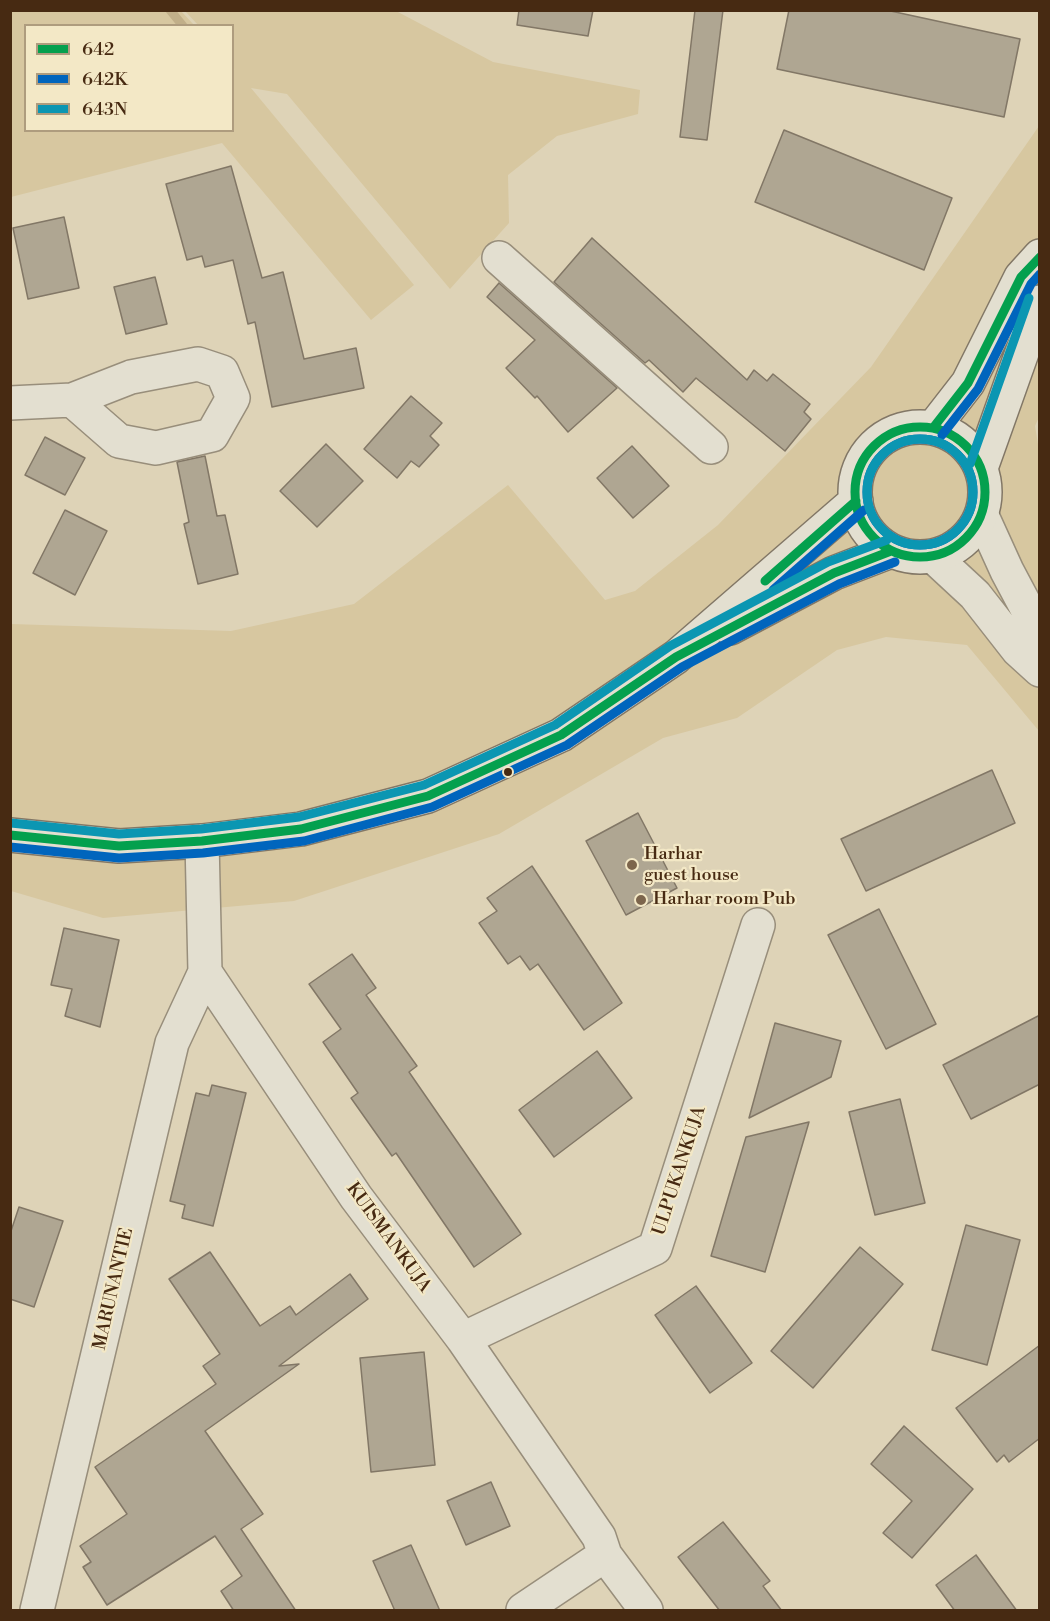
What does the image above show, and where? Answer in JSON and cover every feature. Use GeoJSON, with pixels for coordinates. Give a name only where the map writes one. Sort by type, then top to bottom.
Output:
{"type":"FeatureCollection","features":[{"type":"Feature","properties":{"kind":"street"},"geometry":{"type":"LineString","coordinates":[[933,428],[968,383],[1021,277],[1040,256]]}},
{"type":"Feature","properties":{"kind":"street"},"geometry":{"type":"LineString","coordinates":[[499,258],[711,447]]}},
{"type":"Feature","properties":{"kind":"street"},"geometry":{"type":"LineString","coordinates":[[981,468],[1040,302]]}},
{"type":"Feature","properties":{"kind":"street"},"geometry":{"type":"LineString","coordinates":[[10,403],[72,400]]}},
{"type":"Feature","properties":{"kind":"street"},"geometry":{"type":"LineString","coordinates":[[912,427],[933,428],[963,442],[981,468],[986,492],[982,516],[963,543],[934,557],[912,558],[891,551],[867,531],[856,501],[856,480],[863,461],[876,444],[893,433],[912,427]]}},
{"type":"Feature","properties":{"kind":"street"},"geometry":{"type":"LineString","coordinates":[[676,657],[856,501]]}},
{"type":"Feature","properties":{"kind":"street"},"geometry":{"type":"LineString","coordinates":[[982,516],[1006,571],[1040,633]]}},
{"type":"Feature","properties":{"kind":"street"},"geometry":{"type":"LineString","coordinates":[[10,835],[119,846],[202,841],[301,829],[428,796],[561,735],[676,657],[834,573],[891,551]]}},
{"type":"Feature","properties":{"kind":"street"},"geometry":{"type":"LineString","coordinates":[[934,557],[975,595],[1018,650],[1040,669]]}},
{"type":"Feature","properties":{"kind":"street"},"geometry":{"type":"LineString","coordinates":[[202,841],[205,972]]}},
{"type":"Feature","properties":{"kind":"street","name":"ULPUKANKUJA"},"geometry":{"type":"LineString","coordinates":[[463,1339],[655,1248],[758,925]]}},
{"type":"Feature","properties":{"kind":"street","name":"KUISMANKUJA"},"geometry":{"type":"LineString","coordinates":[[205,972],[356,1197],[463,1339],[599,1537],[605,1555],[646,1611]]}},
{"type":"Feature","properties":{"kind":"street","name":"MARUNANTIE"},"geometry":{"type":"LineString","coordinates":[[37,1611],[172,1043],[205,972]]}},
{"type":"Feature","properties":{"kind":"street"},"geometry":{"type":"LineString","coordinates":[[523,1611],[605,1555]]}},
{"type":"Feature","properties":{"kind":"shaded area"},"geometry":{"type":"Polygon","coordinates":[[[11,11],[181,11],[193,24],[24,24],[24,132],[234,132],[234,24],[197,24],[185,11],[396,11],[493,62],[640,90],[638,114],[557,136],[508,175],[509,223],[450,289],[287,94],[251,88],[414,285],[371,320],[222,143],[11,197],[11,11]]]}},
{"type":"Feature","properties":{"kind":"shaded area"},"geometry":{"type":"Polygon","coordinates":[[[1039,126],[1040,415],[1035,426],[1040,456],[1039,731],[967,645],[886,637],[837,650],[737,718],[663,738],[499,834],[294,901],[103,918],[11,891],[11,624],[231,631],[354,604],[508,485],[605,600],[635,591],[718,525],[871,367],[1039,126]]]}},
{"type":"Feature","properties":{"kind":"building"},"geometry":{"type":"Polygon","coordinates":[[[519,10],[593,10],[588,36],[517,25],[519,10]]]}},
{"type":"Feature","properties":{"kind":"building"},"geometry":{"type":"Polygon","coordinates":[[[695,10],[723,10],[707,140],[680,137],[695,10]]]}},
{"type":"Feature","properties":{"kind":"building"},"geometry":{"type":"Polygon","coordinates":[[[789,10],[886,10],[1020,39],[1004,117],[777,69],[789,10]]]}},
{"type":"Feature","properties":{"kind":"building"},"geometry":{"type":"Polygon","coordinates":[[[784,130],[952,198],[924,270],[755,202],[784,130]]]}},
{"type":"Feature","properties":{"kind":"building"},"geometry":{"type":"Polygon","coordinates":[[[231,166],[262,278],[283,272],[304,359],[356,348],[364,388],[272,407],[255,322],[248,324],[233,260],[205,267],[202,256],[187,260],[166,184],[231,166]]]}},
{"type":"Feature","properties":{"kind":"building"},"geometry":{"type":"Polygon","coordinates":[[[64,217],[79,288],[28,299],[13,228],[64,217]]]}},
{"type":"Feature","properties":{"kind":"building"},"geometry":{"type":"Polygon","coordinates":[[[592,238],[747,380],[754,370],[767,381],[773,374],[810,404],[804,412],[811,419],[785,451],[696,378],[683,392],[649,360],[645,363],[554,282],[592,238]]]}},
{"type":"Feature","properties":{"kind":"building"},"geometry":{"type":"Polygon","coordinates":[[[155,277],[167,324],[126,334],[114,287],[155,277]]]}},
{"type":"Feature","properties":{"kind":"building"},"geometry":{"type":"Polygon","coordinates":[[[499,283],[617,388],[568,432],[537,396],[535,398],[506,368],[535,340],[487,297],[499,283]]]}},
{"type":"Feature","properties":{"kind":"building"},"geometry":{"type":"Polygon","coordinates":[[[411,396],[442,423],[430,436],[439,445],[419,467],[411,461],[397,478],[364,449],[411,396]]]}},
{"type":"Feature","properties":{"kind":"building"},"geometry":{"type":"Polygon","coordinates":[[[45,437],[85,458],[65,495],[25,475],[45,437]]]}},
{"type":"Feature","properties":{"kind":"building"},"geometry":{"type":"Polygon","coordinates":[[[326,444],[363,481],[317,527],[280,491],[326,444]]]}},
{"type":"Feature","properties":{"kind":"building"},"geometry":{"type":"Polygon","coordinates":[[[632,446],[669,486],[633,518],[597,478],[632,446]]]}},
{"type":"Feature","properties":{"kind":"building"},"geometry":{"type":"Polygon","coordinates":[[[205,456],[217,516],[225,515],[238,574],[198,584],[184,524],[189,522],[177,462],[205,456]]]}},
{"type":"Feature","properties":{"kind":"building"},"geometry":{"type":"Polygon","coordinates":[[[65,510],[107,531],[75,595],[33,573],[65,510]]]}},
{"type":"Feature","properties":{"kind":"building"},"geometry":{"type":"Polygon","coordinates":[[[992,770],[1015,823],[866,891],[841,839],[992,770]]]}},
{"type":"Feature","properties":{"kind":"building","name":"Harhar guest house"},"geometry":{"type":"Polygon","coordinates":[[[638,813],[677,888],[626,915],[586,841],[638,813]]]}},
{"type":"Feature","properties":{"kind":"building"},"geometry":{"type":"Polygon","coordinates":[[[532,866],[622,1003],[584,1030],[538,964],[530,970],[520,956],[508,964],[479,923],[497,911],[487,898],[532,866]]]}},
{"type":"Feature","properties":{"kind":"building"},"geometry":{"type":"Polygon","coordinates":[[[879,909],[936,1024],[886,1049],[828,935],[879,909]]]}},
{"type":"Feature","properties":{"kind":"building"},"geometry":{"type":"Polygon","coordinates":[[[64,928],[119,940],[100,1027],[65,1016],[72,989],[51,985],[64,928]]]}},
{"type":"Feature","properties":{"kind":"building"},"geometry":{"type":"Polygon","coordinates":[[[352,954],[376,988],[366,995],[417,1066],[409,1072],[521,1234],[474,1267],[396,1153],[392,1156],[351,1098],[358,1093],[323,1042],[341,1029],[309,984],[352,954]]]}},
{"type":"Feature","properties":{"kind":"building"},"geometry":{"type":"Polygon","coordinates":[[[1040,1015],[1040,1084],[971,1119],[943,1065],[1040,1015]]]}},
{"type":"Feature","properties":{"kind":"building"},"geometry":{"type":"Polygon","coordinates":[[[775,1023],[841,1041],[831,1077],[749,1118],[775,1023]]]}},
{"type":"Feature","properties":{"kind":"building"},"geometry":{"type":"Polygon","coordinates":[[[597,1051],[632,1098],[554,1157],[519,1110],[597,1051]]]}},
{"type":"Feature","properties":{"kind":"building"},"geometry":{"type":"Polygon","coordinates":[[[212,1085],[246,1093],[213,1226],[182,1218],[185,1205],[170,1201],[196,1093],[209,1096],[212,1085]]]}},
{"type":"Feature","properties":{"kind":"building"},"geometry":{"type":"Polygon","coordinates":[[[900,1099],[925,1203],[875,1215],[849,1112],[900,1099]]]}},
{"type":"Feature","properties":{"kind":"building"},"geometry":{"type":"Polygon","coordinates":[[[809,1122],[765,1272],[711,1256],[746,1137],[809,1122]]]}},
{"type":"Feature","properties":{"kind":"building"},"geometry":{"type":"Polygon","coordinates":[[[19,1207],[63,1221],[34,1307],[10,1299],[10,1234],[19,1207]]]}},
{"type":"Feature","properties":{"kind":"building"},"geometry":{"type":"Polygon","coordinates":[[[966,1225],[1020,1240],[987,1365],[932,1350],[966,1225]]]}},
{"type":"Feature","properties":{"kind":"building"},"geometry":{"type":"Polygon","coordinates":[[[860,1247],[903,1284],[813,1388],[771,1351],[860,1247]]]}},
{"type":"Feature","properties":{"kind":"building"},"geometry":{"type":"Polygon","coordinates":[[[210,1252],[260,1326],[290,1306],[296,1315],[350,1274],[368,1299],[279,1366],[299,1364],[205,1431],[263,1514],[241,1529],[296,1611],[234,1611],[221,1591],[242,1576],[215,1536],[107,1605],[83,1567],[91,1562],[80,1546],[127,1514],[95,1467],[216,1384],[203,1366],[220,1354],[169,1279],[210,1252]]]}},
{"type":"Feature","properties":{"kind":"building"},"geometry":{"type":"Polygon","coordinates":[[[696,1286],[752,1363],[710,1393],[655,1315],[696,1286]]]}},
{"type":"Feature","properties":{"kind":"building"},"geometry":{"type":"Polygon","coordinates":[[[1040,1345],[1040,1438],[1009,1462],[1004,1455],[997,1462],[956,1408],[1040,1345]]]}},
{"type":"Feature","properties":{"kind":"building"},"geometry":{"type":"Polygon","coordinates":[[[424,1352],[435,1465],[371,1472],[360,1358],[424,1352]]]}},
{"type":"Feature","properties":{"kind":"building"},"geometry":{"type":"Polygon","coordinates":[[[904,1426],[973,1489],[912,1558],[883,1533],[912,1501],[871,1464],[904,1426]]]}},
{"type":"Feature","properties":{"kind":"building"},"geometry":{"type":"Polygon","coordinates":[[[491,1482],[510,1526],[466,1545],[447,1501],[491,1482]]]}},
{"type":"Feature","properties":{"kind":"building"},"geometry":{"type":"Polygon","coordinates":[[[723,1522],[770,1581],[763,1586],[782,1611],[720,1611],[678,1557],[723,1522]]]}},
{"type":"Feature","properties":{"kind":"building"},"geometry":{"type":"Polygon","coordinates":[[[411,1545],[440,1611],[395,1611],[373,1561],[411,1545]]]}},
{"type":"Feature","properties":{"kind":"building"},"geometry":{"type":"Polygon","coordinates":[[[976,1555],[1017,1611],[955,1611],[936,1585],[976,1555]]]}},
{"type":"Feature","properties":{"kind":"waterway"},"geometry":{"type":"LineString","coordinates":[[170,10],[181,24]]}},
{"type":"Feature","properties":{"kind":"transit line","name":"642"},"geometry":{"type":"LineString","coordinates":[[933,428],[968,383],[1021,277],[1040,257]]}},
{"type":"Feature","properties":{"kind":"transit line","name":"642K"},"geometry":{"type":"LineString","coordinates":[[942,435],[978,389],[1031,284],[1040,274]]}},
{"type":"Feature","properties":{"kind":"transit line","name":"643N"},"geometry":{"type":"LineString","coordinates":[[970,464],[1029,298]]}},
{"type":"Feature","properties":{"kind":"transit line","name":"642"},"geometry":{"type":"LineString","coordinates":[[920,427],[945,432],[966,446],[980,467],[985,492],[980,517],[966,538],[945,552],[920,557],[895,552],[874,538],[860,517],[855,492],[860,467],[874,446],[895,432],[920,427]]}},
{"type":"Feature","properties":{"kind":"transit line","name":"642K"},"geometry":{"type":"LineString","coordinates":[[920,439],[940,443],[957,455],[969,472],[973,492],[969,512],[957,529],[940,541],[920,545],[900,541],[883,529],[871,512],[867,492],[871,472],[883,455],[900,443],[920,439]]}},
{"type":"Feature","properties":{"kind":"transit line","name":"643N"},"geometry":{"type":"LineString","coordinates":[[920,439],[940,443],[957,455],[969,472],[973,492],[969,512],[957,529],[940,541],[920,545],[900,541],[883,529],[871,512],[867,492],[871,472],[883,455],[900,443],[920,439]]}},
{"type":"Feature","properties":{"kind":"transit line","name":"642"},"geometry":{"type":"LineString","coordinates":[[765,581],[856,501]]}},
{"type":"Feature","properties":{"kind":"transit line","name":"642K"},"geometry":{"type":"LineString","coordinates":[[773,590],[864,510]]}},
{"type":"Feature","properties":{"kind":"transit line","name":"643N"},"geometry":{"type":"LineString","coordinates":[[11,823],[119,834],[201,829],[299,817],[424,785],[555,725],[670,646],[828,562],[887,540]]}},
{"type":"Feature","properties":{"kind":"transit line","name":"642"},"geometry":{"type":"LineString","coordinates":[[10,835],[119,846],[202,841],[301,829],[428,796],[561,735],[676,657],[834,573],[891,551]]}},
{"type":"Feature","properties":{"kind":"transit line","name":"642K"},"geometry":{"type":"LineString","coordinates":[[10,847],[119,858],[203,853],[304,841],[432,807],[567,745],[682,667],[839,584],[895,562]]}},
{"type":"Feature","properties":{"kind":"place","name":"Harhar guest house"},"geometry":{"type":"Point","coordinates":[632,865]}},
{"type":"Feature","properties":{"kind":"place","name":"Harhar room Pub"},"geometry":{"type":"Point","coordinates":[641,900]}}]}
